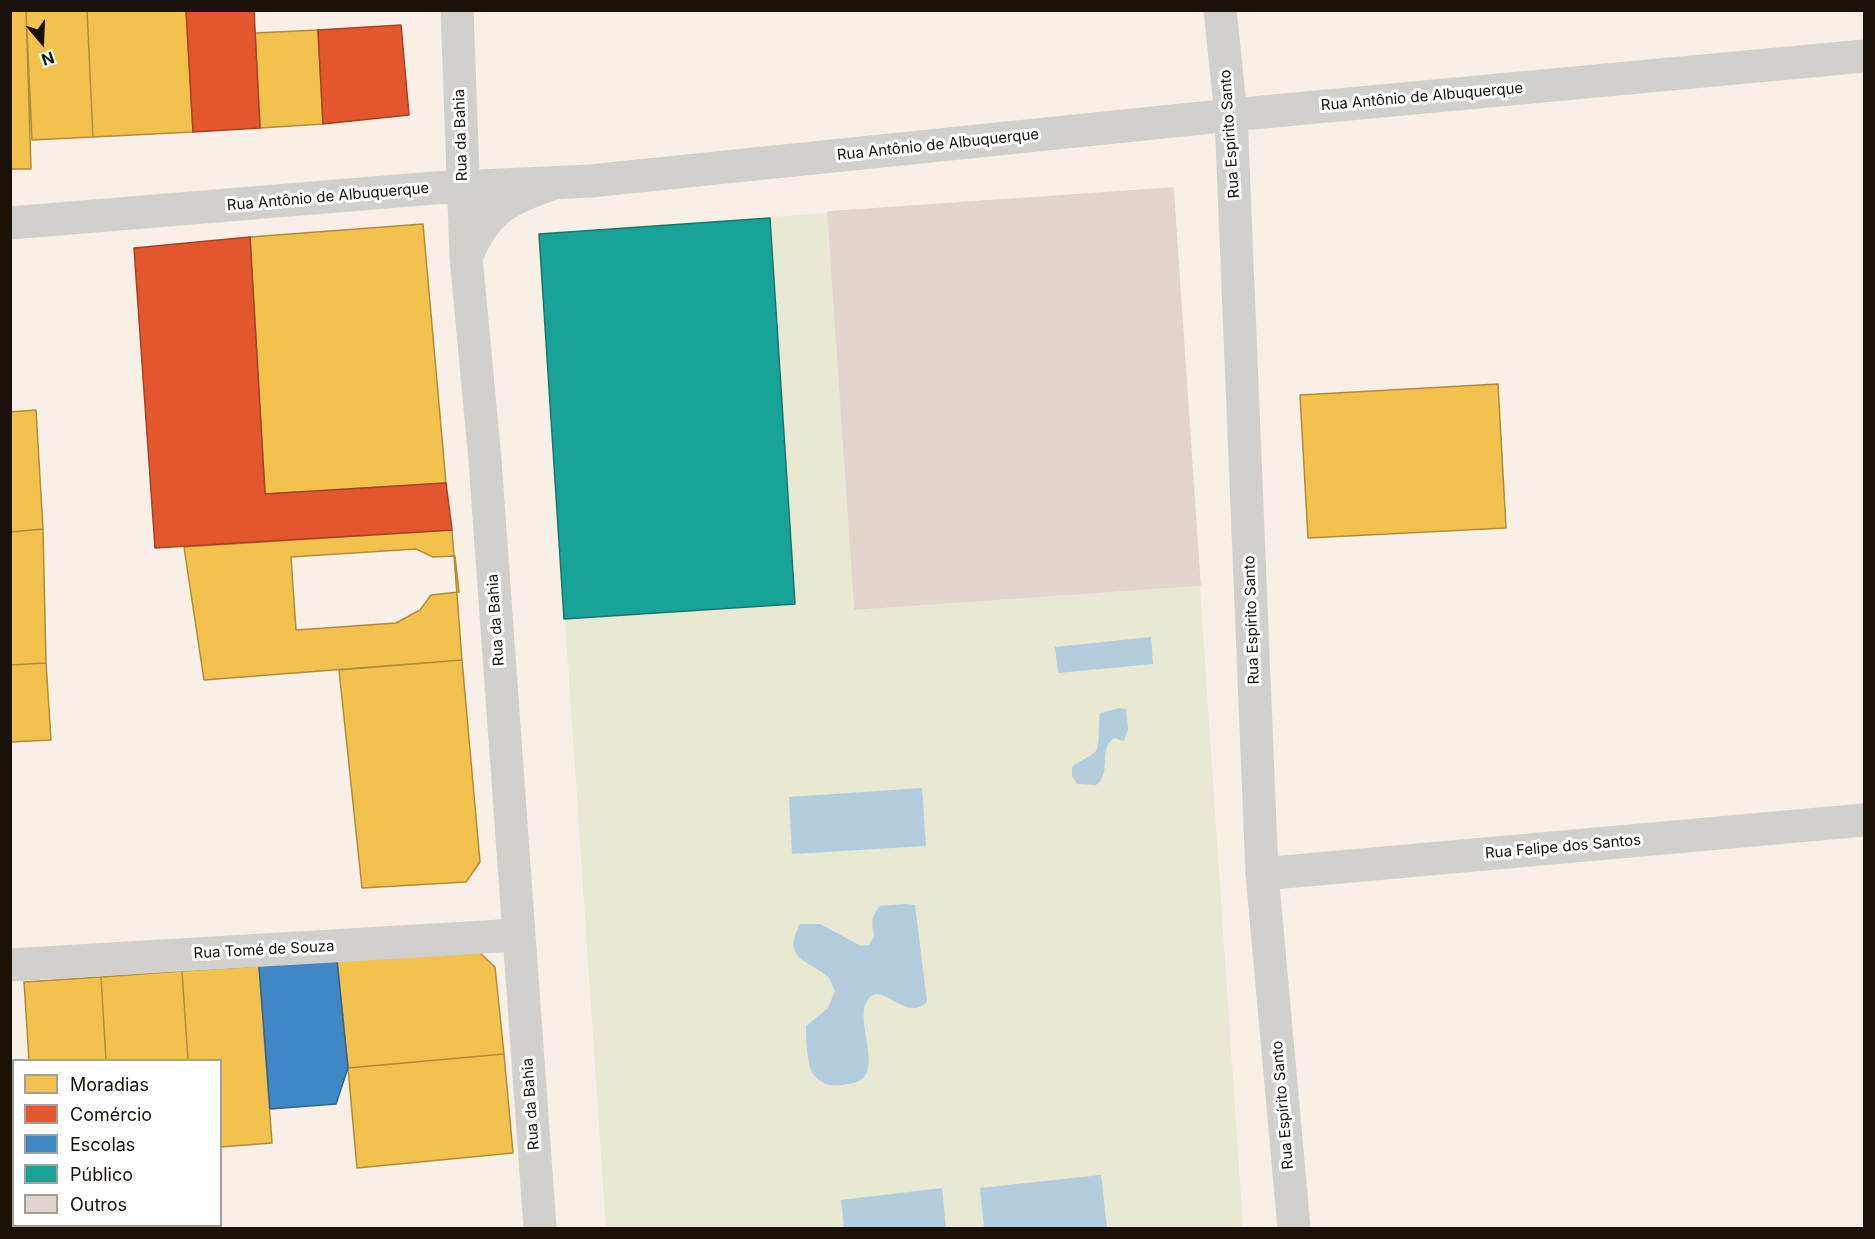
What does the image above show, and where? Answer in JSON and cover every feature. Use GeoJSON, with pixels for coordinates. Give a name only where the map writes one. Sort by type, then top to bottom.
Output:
{"type":"FeatureCollection","features":[{"type":"Feature","properties":{"kind":"street","name":"Rua da Bahia"},"geometry":{"type":"LineString","coordinates":[[457,10],[466,257],[485,460],[540,1228]]}},
{"type":"Feature","properties":{"kind":"street","name":"Rua Espírito Santo"},"geometry":{"type":"LineString","coordinates":[[1220,10],[1231,115],[1262,874],[1294,1228]]}},
{"type":"Feature","properties":{"kind":"street","name":"Rua Antônio de Albuquerque"},"geometry":{"type":"LineString","coordinates":[[10,223],[463,187],[554,183],[1231,115],[1864,56]]}},
{"type":"Feature","properties":{"kind":"street"},"geometry":{"type":"LineString","coordinates":[[466,257],[482,224],[500,207],[524,194],[554,183]]}},
{"type":"Feature","properties":{"kind":"street","name":"Rua Felipe dos Santos"},"geometry":{"type":"LineString","coordinates":[[1262,874],[1864,820]]}},
{"type":"Feature","properties":{"kind":"street","name":"Rua Tomé de Souza"},"geometry":{"type":"LineString","coordinates":[[10,965],[518,935]]}},
{"type":"Feature","properties":{"kind":"green space"},"geometry":{"type":"Polygon","coordinates":[[[1173,188],[1243,1228],[606,1228],[539,234],[1173,188]]]}},
{"type":"Feature","properties":{"kind":"water"},"geometry":{"type":"Polygon","coordinates":[[[1151,637],[1153,664],[1058,673],[1055,647],[1151,637]]]}},
{"type":"Feature","properties":{"kind":"water"},"geometry":{"type":"Polygon","coordinates":[[[1120,708],[1126,709],[1128,729],[1124,741],[1114,738],[1109,743],[1105,755],[1104,774],[1096,785],[1077,784],[1072,776],[1072,767],[1096,751],[1100,713],[1120,708]]]}},
{"type":"Feature","properties":{"kind":"water"},"geometry":{"type":"Polygon","coordinates":[[[922,788],[926,846],[792,854],[789,797],[922,788]]]}},
{"type":"Feature","properties":{"kind":"water"},"geometry":{"type":"Polygon","coordinates":[[[915,905],[927,1002],[919,1007],[911,1008],[886,997],[872,995],[864,1011],[869,1062],[867,1073],[860,1080],[848,1084],[824,1083],[815,1076],[810,1068],[806,1026],[828,1008],[835,991],[829,978],[796,953],[795,936],[800,924],[820,924],[861,946],[869,945],[874,936],[873,917],[880,906],[915,905]]]}},
{"type":"Feature","properties":{"kind":"water"},"geometry":{"type":"Polygon","coordinates":[[[1101,1175],[1107,1228],[984,1228],[980,1188],[1101,1175]]]}},
{"type":"Feature","properties":{"kind":"water"},"geometry":{"type":"Polygon","coordinates":[[[942,1188],[946,1228],[844,1228],[841,1200],[942,1188]]]}},
{"type":"Feature","properties":{"kind":"building: Moradias"},"geometry":{"type":"Polygon","coordinates":[[[10,10],[26,10],[31,169],[10,169],[10,10]]]}},
{"type":"Feature","properties":{"kind":"building: Moradias"},"geometry":{"type":"Polygon","coordinates":[[[26,10],[87,10],[93,137],[32,140],[26,10]]]}},
{"type":"Feature","properties":{"kind":"building: Moradias"},"geometry":{"type":"Polygon","coordinates":[[[87,10],[186,10],[193,132],[93,137],[87,10]]]}},
{"type":"Feature","properties":{"kind":"building: Moradias"},"geometry":{"type":"Polygon","coordinates":[[[318,30],[323,124],[260,128],[255,33],[318,30]]]}},
{"type":"Feature","properties":{"kind":"building: Moradias"},"geometry":{"type":"Polygon","coordinates":[[[423,224],[446,483],[265,494],[250,237],[423,224]]]}},
{"type":"Feature","properties":{"kind":"building: Moradias"},"geometry":{"type":"Polygon","coordinates":[[[1498,384],[1506,528],[1308,538],[1300,395],[1498,384]]]}},
{"type":"Feature","properties":{"kind":"building: Moradias"},"geometry":{"type":"Polygon","coordinates":[[[36,410],[43,529],[10,532],[10,412],[36,410]]]}},
{"type":"Feature","properties":{"kind":"building: Moradias"},"geometry":{"type":"Polygon","coordinates":[[[43,529],[46,663],[10,665],[10,532],[43,529]]]}},
{"type":"Feature","properties":{"kind":"building: Moradias"},"geometry":{"type":"Polygon","coordinates":[[[452,530],[462,660],[204,680],[184,547],[452,530]]]}},
{"type":"Feature","properties":{"kind":"building: Moradias"},"geometry":{"type":"Polygon","coordinates":[[[416,549],[433,557],[455,556],[459,592],[431,595],[420,610],[396,623],[296,630],[291,557],[416,549]]]}},
{"type":"Feature","properties":{"kind":"building: Moradias"},"geometry":{"type":"Polygon","coordinates":[[[462,660],[480,862],[466,882],[362,888],[339,670],[462,660]]]}},
{"type":"Feature","properties":{"kind":"building: Moradias"},"geometry":{"type":"Polygon","coordinates":[[[46,663],[51,740],[10,742],[10,665],[46,663]]]}},
{"type":"Feature","properties":{"kind":"building: Moradias"},"geometry":{"type":"Polygon","coordinates":[[[480,953],[495,967],[504,1054],[348,1068],[337,960],[480,953]]]}},
{"type":"Feature","properties":{"kind":"building: Moradias"},"geometry":{"type":"Polygon","coordinates":[[[259,966],[272,1143],[222,1147],[222,1059],[188,1059],[182,971],[259,966]]]}},
{"type":"Feature","properties":{"kind":"building: Moradias"},"geometry":{"type":"Polygon","coordinates":[[[182,971],[188,1059],[106,1059],[101,977],[182,971]]]}},
{"type":"Feature","properties":{"kind":"building: Moradias"},"geometry":{"type":"Polygon","coordinates":[[[101,977],[106,1059],[29,1059],[24,982],[101,977]]]}},
{"type":"Feature","properties":{"kind":"building: Moradias"},"geometry":{"type":"Polygon","coordinates":[[[504,1054],[513,1153],[357,1168],[348,1068],[504,1054]]]}},
{"type":"Feature","properties":{"kind":"building: Comércio"},"geometry":{"type":"Polygon","coordinates":[[[186,10],[254,10],[260,128],[193,132],[186,10]]]}},
{"type":"Feature","properties":{"kind":"building: Comércio"},"geometry":{"type":"Polygon","coordinates":[[[401,25],[409,115],[323,124],[318,30],[401,25]]]}},
{"type":"Feature","properties":{"kind":"building: Comércio"},"geometry":{"type":"Polygon","coordinates":[[[250,237],[265,494],[446,483],[452,530],[155,548],[134,248],[250,237]]]}},
{"type":"Feature","properties":{"kind":"building: Escolas"},"geometry":{"type":"Polygon","coordinates":[[[337,960],[348,1068],[336,1104],[270,1109],[259,966],[337,960]]]}},
{"type":"Feature","properties":{"kind":"building: Público"},"geometry":{"type":"Polygon","coordinates":[[[770,218],[795,604],[564,619],[539,234],[770,218]]]}},
{"type":"Feature","properties":{"kind":"building: Outros"},"geometry":{"type":"Polygon","coordinates":[[[1173,188],[1200,585],[855,609],[828,212],[1173,188]]]}}]}
